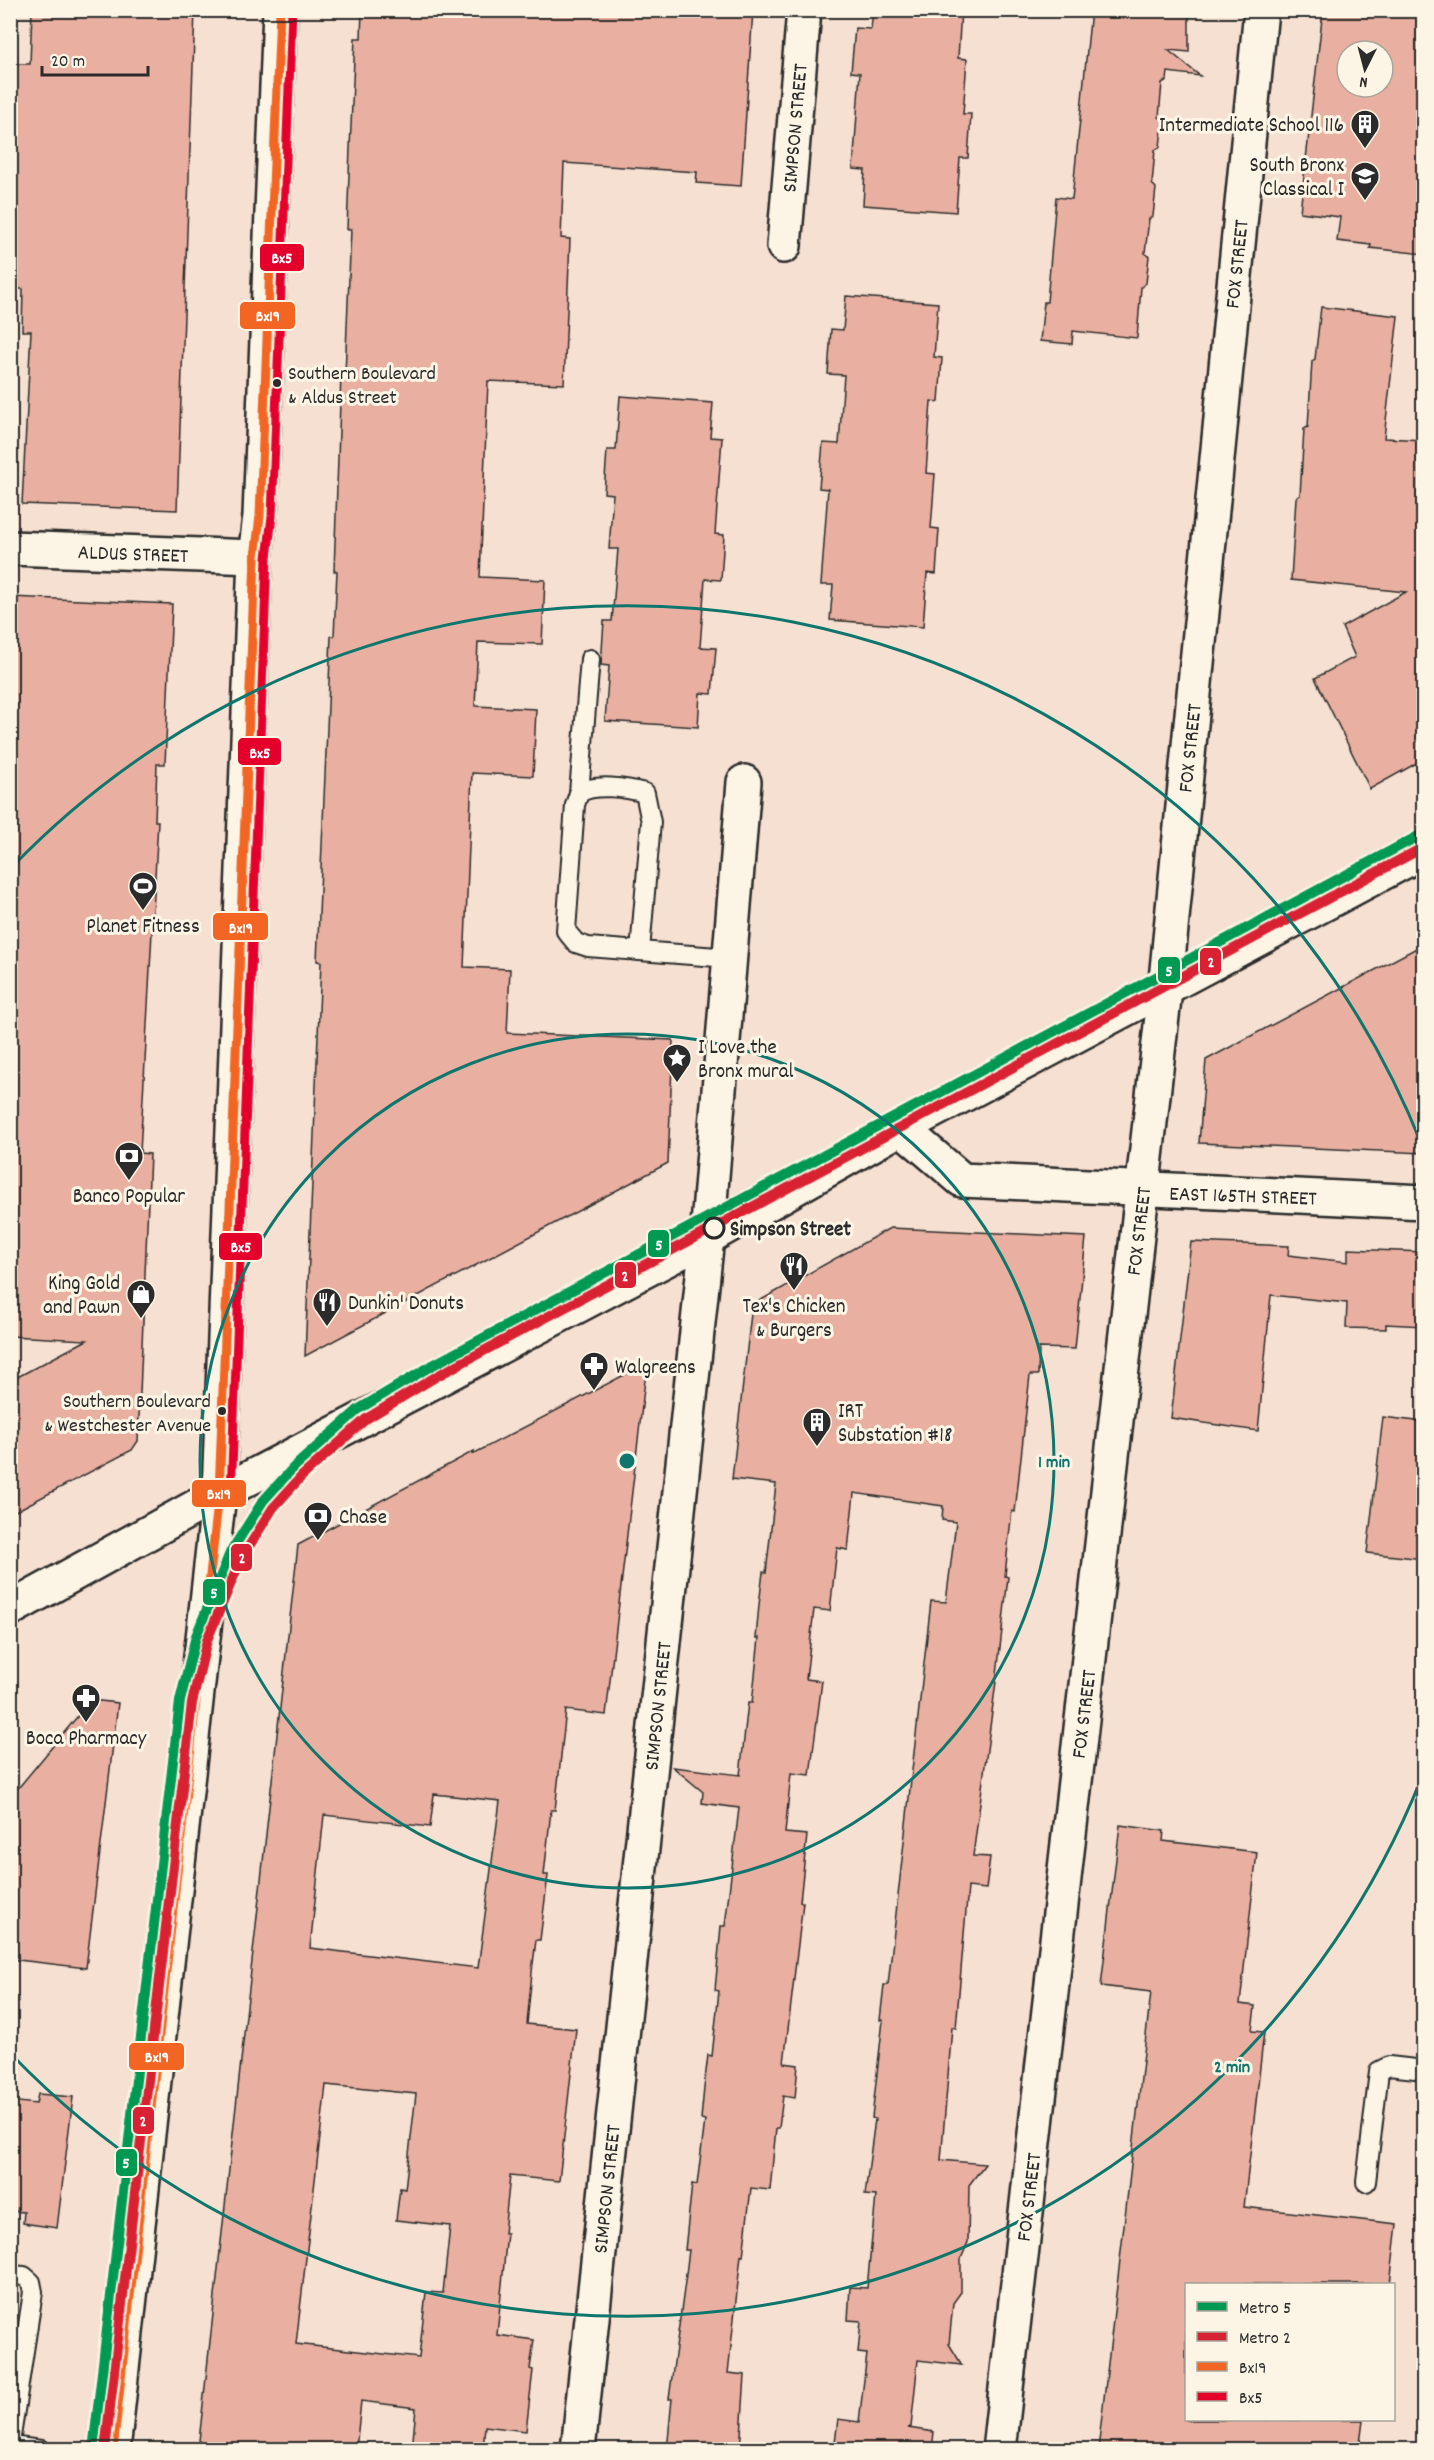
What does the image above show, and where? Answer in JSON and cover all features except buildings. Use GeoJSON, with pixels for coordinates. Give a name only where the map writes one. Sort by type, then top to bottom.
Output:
{"type":"FeatureCollection","features":[{"type":"Feature","properties":{"kind":"street"},"geometry":{"type":"LineString","coordinates":[[113,2450],[219,1494],[255,557],[260,504],[280,10]]}},
{"type":"Feature","properties":{"kind":"street","name":"SIMPSON STREET"},"geometry":{"type":"LineString","coordinates":[[784,246],[804,10]]}},
{"type":"Feature","properties":{"kind":"street","name":"FOX STREET"},"geometry":{"type":"LineString","coordinates":[[999,2450],[1165,990],[1261,10]]}},
{"type":"Feature","properties":{"kind":"street","name":"ALDUS STREET"},"geometry":{"type":"LineString","coordinates":[[10,548],[255,557]]}},
{"type":"Feature","properties":{"kind":"street","name":"SIMPSON STREET"},"geometry":{"type":"LineString","coordinates":[[578,2450],[707,1238],[744,783]]}},
{"type":"Feature","properties":{"kind":"street"},"geometry":{"type":"LineString","coordinates":[[10,1609],[219,1494],[707,1238],[901,1128],[1424,851]]}},
{"type":"Feature","properties":{"kind":"street","name":"EAST 165TH STREET"},"geometry":{"type":"LineString","coordinates":[[901,1128],[962,1180],[1143,1191],[1424,1202]]}},
{"type":"Feature","properties":{"kind":"lane"},"geometry":{"type":"LineString","coordinates":[[590,659],[579,793],[574,805],[566,931],[576,943],[588,947],[730,958]]}},
{"type":"Feature","properties":{"kind":"lane"},"geometry":{"type":"LineString","coordinates":[[579,793],[588,788],[634,791],[645,794],[651,822],[640,951]]}},
{"type":"Feature","properties":{"kind":"lane"},"geometry":{"type":"LineString","coordinates":[[1366,2182],[1379,2071],[1389,2066],[1424,2070]]}},
{"type":"Feature","properties":{"kind":"lane"},"geometry":{"type":"LineString","coordinates":[[10,2275],[24,2276],[31,2282],[33,2292],[10,2444],[41,2450]]}},
{"type":"Feature","properties":{"kind":"metro line","name":"5"},"geometry":{"type":"LineString","coordinates":[[93,2450],[180,1701],[196,1636],[230,1553],[263,1501],[293,1468],[359,1409],[431,1366],[1424,833]]}},
{"type":"Feature","properties":{"kind":"metro line","name":"2"},"geometry":{"type":"LineString","coordinates":[[105,2450],[192,1703],[207,1640],[241,1559],[273,1508],[301,1477],[366,1419],[437,1376],[1424,847]]}},
{"type":"Feature","properties":{"kind":"transit line","name":"Bx19"},"geometry":{"type":"LineString","coordinates":[[113,2450],[219,1494],[255,557],[260,516],[280,10]]}},
{"type":"Feature","properties":{"kind":"transit line","name":"Bx5"},"geometry":{"type":"LineString","coordinates":[[231,1494],[267,558],[272,516],[292,10]]}},
{"type":"Feature","properties":{"kind":"place","name":"Intermediate School 116"},"geometry":{"type":"Point","coordinates":[1365,150]}},
{"type":"Feature","properties":{"kind":"place","name":"South Bronx Classical I"},"geometry":{"type":"Point","coordinates":[1365,202]}},
{"type":"Feature","properties":{"kind":"place","name":"Southern Boulevard & Aldus Street"},"geometry":{"type":"Point","coordinates":[277,383]}},
{"type":"Feature","properties":{"kind":"place","name":"Planet Fitness"},"geometry":{"type":"Point","coordinates":[143,912]}},
{"type":"Feature","properties":{"kind":"place","name":"I Love the Bronx mural"},"geometry":{"type":"Point","coordinates":[677,1084]}},
{"type":"Feature","properties":{"kind":"place","name":"Banco Popular"},"geometry":{"type":"Point","coordinates":[129,1182]}},
{"type":"Feature","properties":{"kind":"place","name":"Simpson Street"},"geometry":{"type":"Point","coordinates":[714,1228]}},
{"type":"Feature","properties":{"kind":"place","name":"Tex's Chicken & Burgers"},"geometry":{"type":"Point","coordinates":[794,1292]}},
{"type":"Feature","properties":{"kind":"place","name":"King Gold and Pawn"},"geometry":{"type":"Point","coordinates":[141,1320]}},
{"type":"Feature","properties":{"kind":"place","name":"Dunkin' Donuts"},"geometry":{"type":"Point","coordinates":[327,1328]}},
{"type":"Feature","properties":{"kind":"place","name":"Walgreens"},"geometry":{"type":"Point","coordinates":[594,1392]}},
{"type":"Feature","properties":{"kind":"place","name":"Southern Boulevard & Westchester Avenue"},"geometry":{"type":"Point","coordinates":[222,1411]}},
{"type":"Feature","properties":{"kind":"place","name":"IRT Substation #18"},"geometry":{"type":"Point","coordinates":[817,1448]}},
{"type":"Feature","properties":{"kind":"place","name":"Chase"},"geometry":{"type":"Point","coordinates":[318,1542]}},
{"type":"Feature","properties":{"kind":"place","name":"Boca Pharmacy"},"geometry":{"type":"Point","coordinates":[86,1724]}}]}
